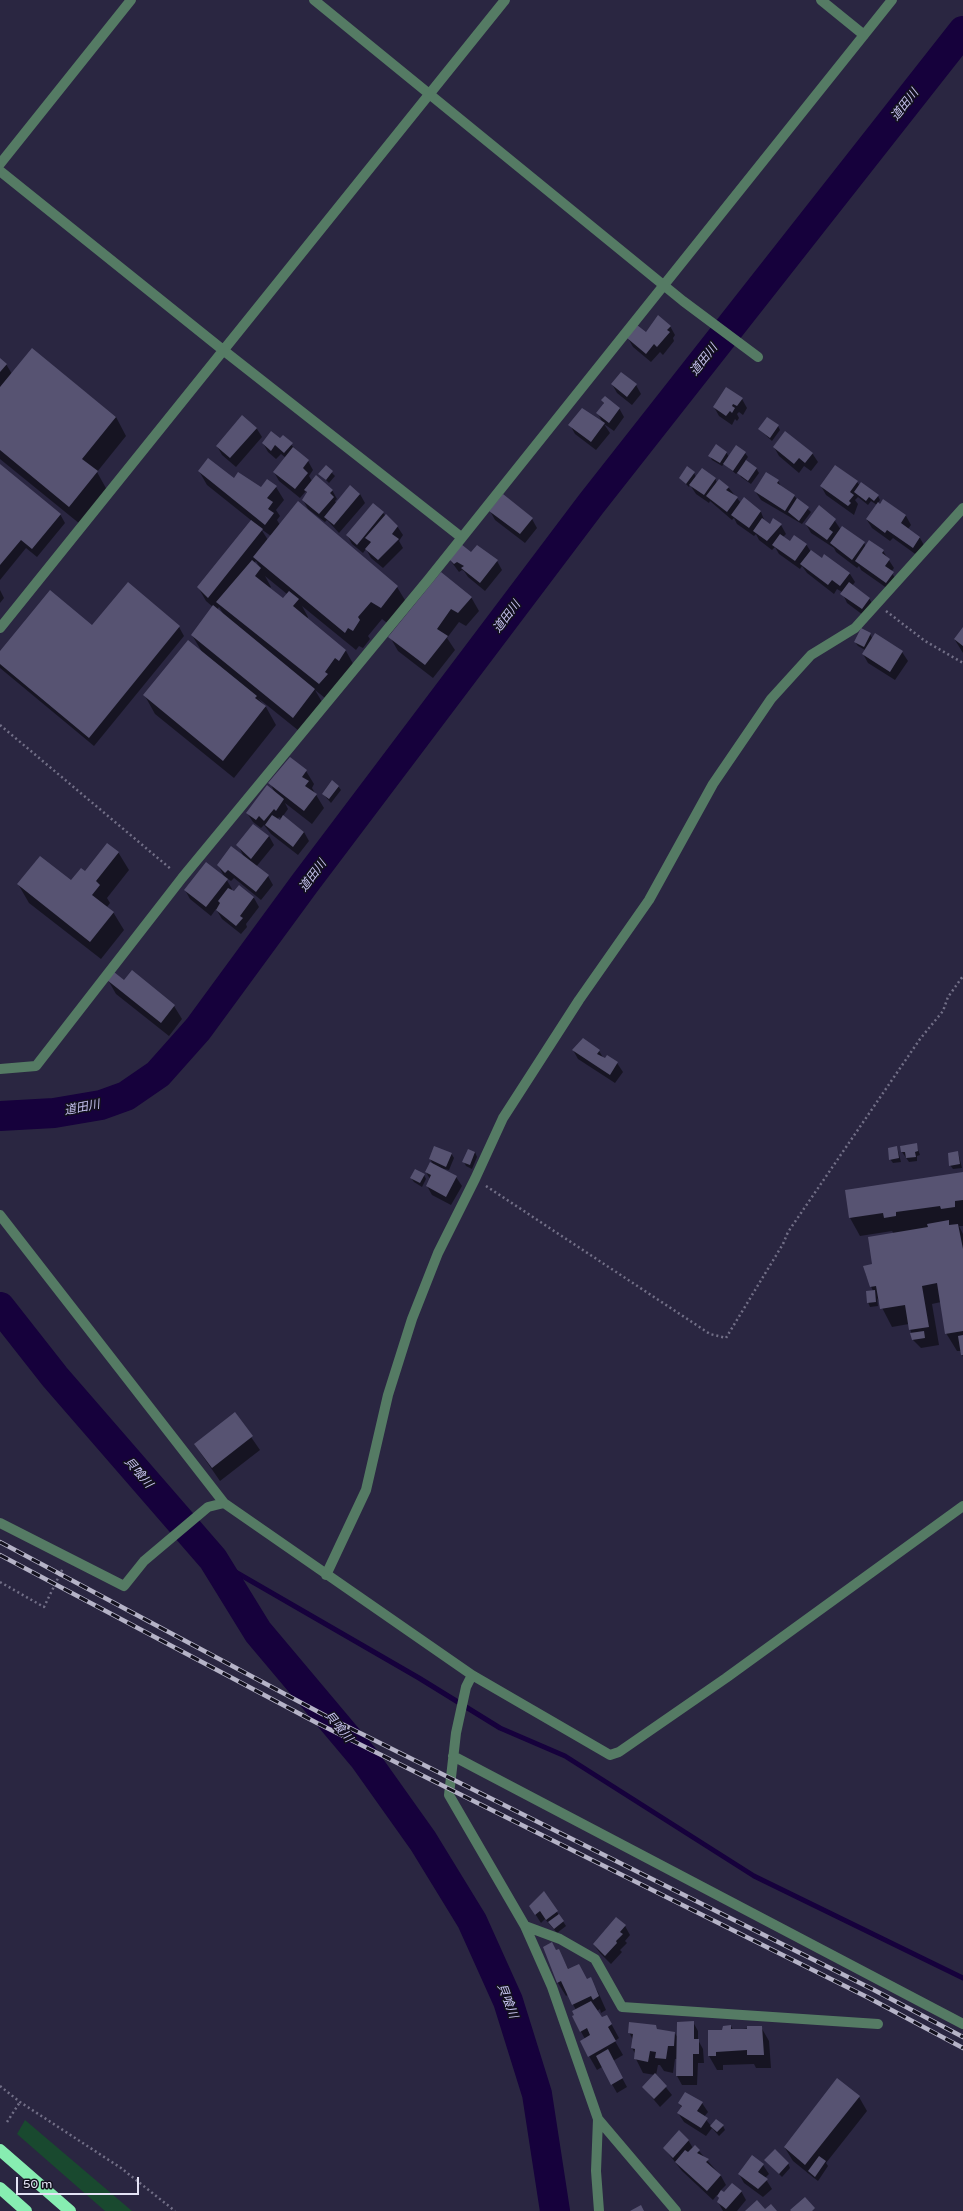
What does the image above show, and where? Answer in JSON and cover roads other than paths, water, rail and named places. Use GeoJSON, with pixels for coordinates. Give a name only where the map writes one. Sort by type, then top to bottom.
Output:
{"type":"FeatureCollection","features":[{"type":"Feature","properties":{"kind":"highway"},"geometry":{"type":"LineString","coordinates":[[0,2150],[70,2211]]}},
{"type":"Feature","properties":{"kind":"highway"},"geometry":{"type":"LineString","coordinates":[[0,2188],[26,2211]]}},
{"type":"Feature","properties":{"kind":"street"},"geometry":{"type":"LineString","coordinates":[[0,164],[131,0]]}},
{"type":"Feature","properties":{"kind":"street"},"geometry":{"type":"LineString","coordinates":[[314,0],[430,93],[683,301],[758,358]]}},
{"type":"Feature","properties":{"kind":"street"},"geometry":{"type":"LineString","coordinates":[[0,628],[505,0]]}},
{"type":"Feature","properties":{"kind":"street"},"geometry":{"type":"LineString","coordinates":[[821,0],[864,35]]}},
{"type":"Feature","properties":{"kind":"street"},"geometry":{"type":"LineString","coordinates":[[0,1069],[36,1066],[182,878],[461,537],[892,0]]}},
{"type":"Feature","properties":{"kind":"street"},"geometry":{"type":"LineString","coordinates":[[0,171],[223,350],[461,537]]}},
{"type":"Feature","properties":{"kind":"street"},"geometry":{"type":"LineString","coordinates":[[326,1576],[366,1490],[388,1395],[412,1319],[438,1253],[476,1179],[503,1118],[579,1000],[649,900],[713,784],[772,698],[811,655],[855,628],[963,508]]}},
{"type":"Feature","properties":{"kind":"street"},"geometry":{"type":"LineString","coordinates":[[0,1214],[224,1503],[326,1576],[472,1675],[610,1755],[619,1752],[726,1678],[963,1506]]}},
{"type":"Feature","properties":{"kind":"street"},"geometry":{"type":"LineString","coordinates":[[0,1522],[124,1586],[144,1561],[208,1507],[224,1503]]}},
{"type":"Feature","properties":{"kind":"street"},"geometry":{"type":"LineString","coordinates":[[472,1675],[466,1687],[456,1733],[449,1795],[525,1926],[552,1987],[598,2119],[676,2211]]}},
{"type":"Feature","properties":{"kind":"street"},"geometry":{"type":"LineString","coordinates":[[453,1756],[963,2024]]}},
{"type":"Feature","properties":{"kind":"street"},"geometry":{"type":"LineString","coordinates":[[525,1926],[560,1939],[595,1959],[622,2007],[878,2024]]}},
{"type":"Feature","properties":{"kind":"street"},"geometry":{"type":"LineString","coordinates":[[598,2119],[596,2171],[599,2211]]}},
{"type":"Feature","properties":{"kind":"waterway","name":"道田川"},"geometry":{"type":"LineString","coordinates":[[0,1116],[54,1113],[101,1105],[126,1096],[158,1074],[198,1029],[305,883],[591,504],[963,31]]}},
{"type":"Feature","properties":{"kind":"waterway","name":"貝喰川"},"geometry":{"type":"LineString","coordinates":[[0,1307],[55,1377],[213,1559],[258,1632],[364,1758],[423,1841],[472,1921],[508,2001],[537,2094],[555,2211]]}},
{"type":"Feature","properties":{"kind":"waterway"},"geometry":{"type":"LineString","coordinates":[[213,1559],[419,1678],[500,1728],[565,1756],[754,1876],[963,1978]]}},
{"type":"Feature","properties":{"kind":"railway"},"geometry":{"type":"LineString","coordinates":[[0,1542],[326,1716],[874,1990],[963,2037]]}},
{"type":"Feature","properties":{"kind":"railway"},"geometry":{"type":"LineString","coordinates":[[0,1555],[317,1723],[869,1998],[963,2048]]}}]}
